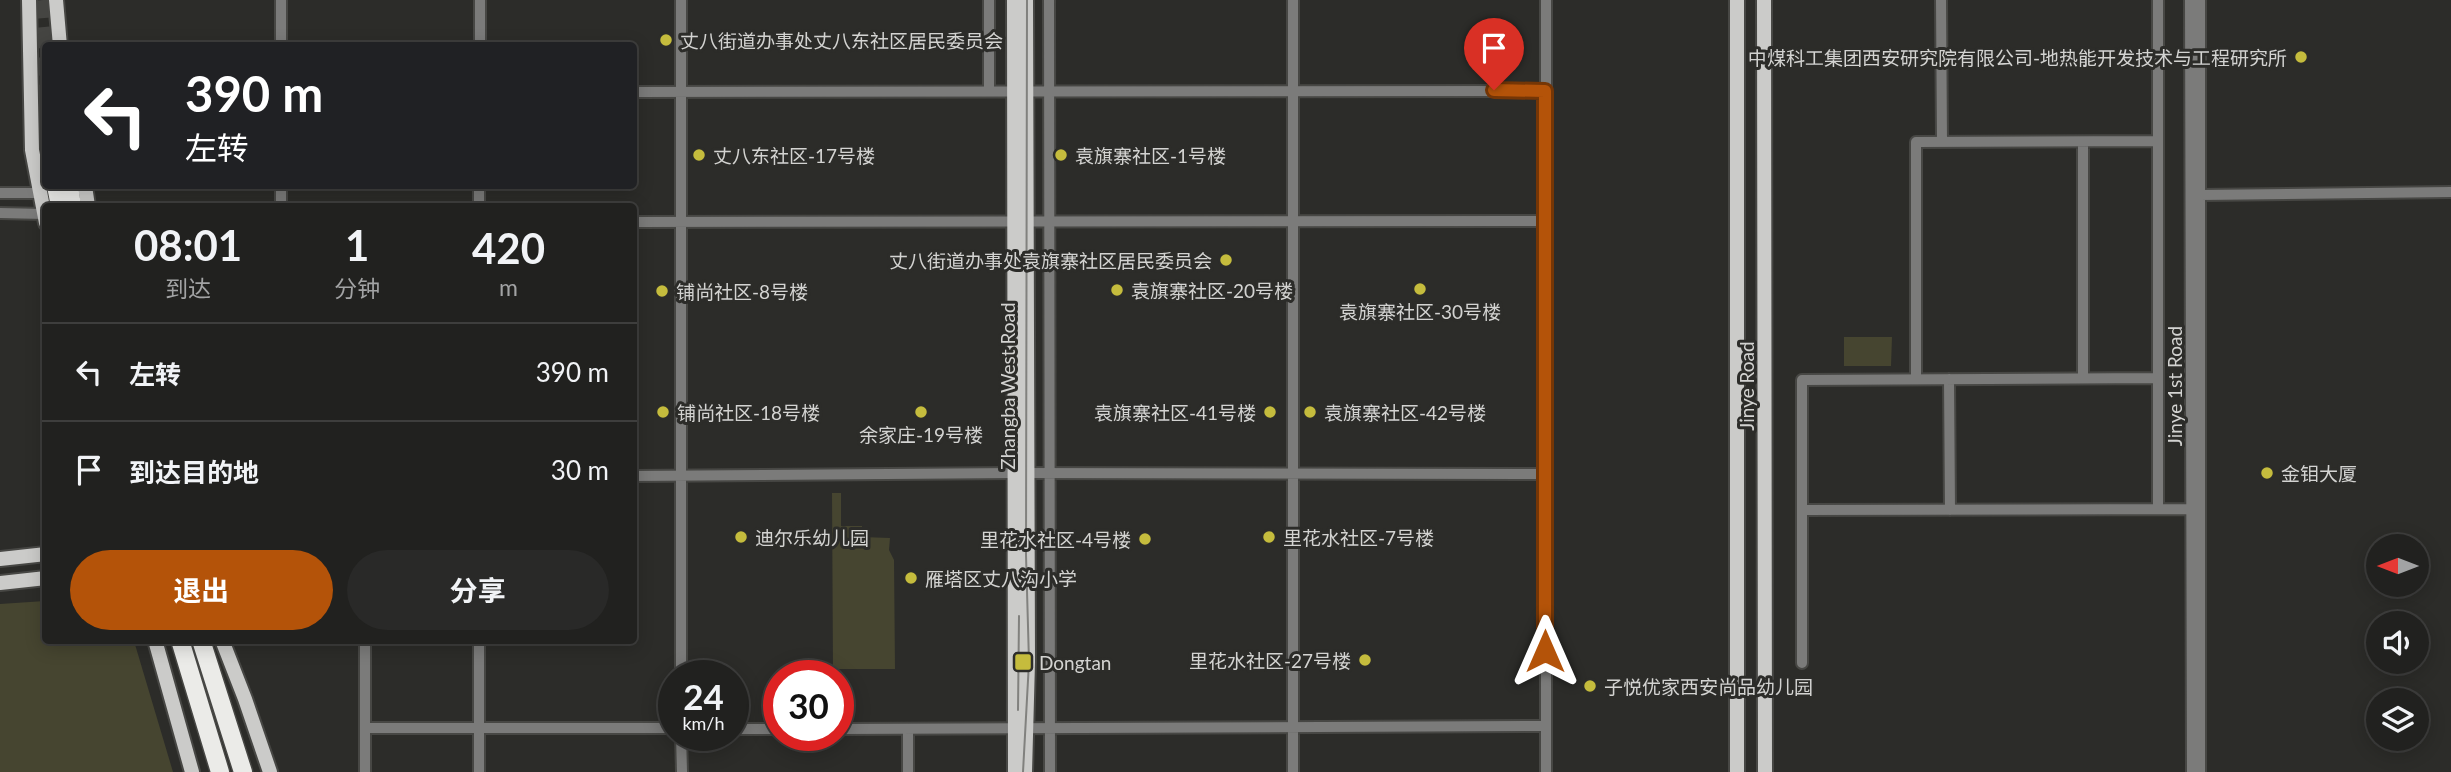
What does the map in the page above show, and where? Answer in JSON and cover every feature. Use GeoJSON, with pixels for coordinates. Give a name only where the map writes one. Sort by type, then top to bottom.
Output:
{"type":"FeatureCollection","features":[{"type":"Feature","properties":{"kind":"highway"},"geometry":{"type":"LineString","coordinates":[[181,644],[220,772]]}},
{"type":"Feature","properties":{"kind":"highway"},"geometry":{"type":"LineString","coordinates":[[202,644],[245,772]]}},
{"type":"Feature","properties":{"kind":"main road"},"geometry":{"type":"LineString","coordinates":[[29,0],[32,150],[42,174]]}},
{"type":"Feature","properties":{"kind":"main road"},"geometry":{"type":"LineString","coordinates":[[56,0],[60,42]]}},
{"type":"Feature","properties":{"kind":"main road","name":"Zhangba West Road"},"geometry":{"type":"LineString","coordinates":[[1014,0],[1020,90]]}},
{"type":"Feature","properties":{"kind":"main road","name":"Zhangba West Road"},"geometry":{"type":"LineString","coordinates":[[1015,772],[1028,662],[1020,473],[1020,90],[1026,0]]}},
{"type":"Feature","properties":{"kind":"main road","name":"Jinye Road"},"geometry":{"type":"LineString","coordinates":[[1737,0],[1737,772]]}},
{"type":"Feature","properties":{"kind":"main road","name":"Jinye Road"},"geometry":{"type":"LineString","coordinates":[[1764,0],[1765,772]]}},
{"type":"Feature","properties":{"kind":"main road"},"geometry":{"type":"LineString","coordinates":[[0,559],[42,554]]}},
{"type":"Feature","properties":{"kind":"main road"},"geometry":{"type":"LineString","coordinates":[[0,583],[42,578]]}},
{"type":"Feature","properties":{"kind":"main road"},"geometry":{"type":"LineString","coordinates":[[156,644],[192,772]]}},
{"type":"Feature","properties":{"kind":"main road"},"geometry":{"type":"LineString","coordinates":[[223,644],[270,772]]}},
{"type":"Feature","properties":{"kind":"main road","name":"Zhangba West Road"},"geometry":{"type":"LineString","coordinates":[[1020,728],[1025,772]]}},
{"type":"Feature","properties":{"kind":"street"},"geometry":{"type":"LineString","coordinates":[[281,0],[281,42]]}},
{"type":"Feature","properties":{"kind":"street"},"geometry":{"type":"LineString","coordinates":[[480,0],[480,42]]}},
{"type":"Feature","properties":{"kind":"street"},"geometry":{"type":"LineString","coordinates":[[681,0],[681,660]]}},
{"type":"Feature","properties":{"kind":"street"},"geometry":{"type":"LineString","coordinates":[[989,0],[989,91]]}},
{"type":"Feature","properties":{"kind":"street"},"geometry":{"type":"LineString","coordinates":[[1049,0],[1050,772]]}},
{"type":"Feature","properties":{"kind":"street"},"geometry":{"type":"LineString","coordinates":[[1293,0],[1293,772]]}},
{"type":"Feature","properties":{"kind":"street"},"geometry":{"type":"LineString","coordinates":[[1546,0],[1546,772]]}},
{"type":"Feature","properties":{"kind":"street"},"geometry":{"type":"LineString","coordinates":[[1941,0],[1941,142]]}},
{"type":"Feature","properties":{"kind":"street"},"geometry":{"type":"LineString","coordinates":[[2158,0],[2158,509]]}},
{"type":"Feature","properties":{"kind":"street","name":"Jinye 1st Road"},"geometry":{"type":"LineString","coordinates":[[2190,0],[2192,772]]}},
{"type":"Feature","properties":{"kind":"street","name":"Jinye 1st Road"},"geometry":{"type":"LineString","coordinates":[[2200,0],[2200,772]]}},
{"type":"Feature","properties":{"kind":"street"},"geometry":{"type":"LineString","coordinates":[[637,92],[1545,91]]}},
{"type":"Feature","properties":{"kind":"street"},"geometry":{"type":"LineString","coordinates":[[1916,379],[1916,142],[2158,141]]}},
{"type":"Feature","properties":{"kind":"street"},"geometry":{"type":"LineString","coordinates":[[2083,142],[2083,378]]}},
{"type":"Feature","properties":{"kind":"street"},"geometry":{"type":"LineString","coordinates":[[0,193],[48,189]]}},
{"type":"Feature","properties":{"kind":"street"},"geometry":{"type":"LineString","coordinates":[[2200,194],[2451,192]]}},
{"type":"Feature","properties":{"kind":"street"},"geometry":{"type":"LineString","coordinates":[[0,213],[42,214]]}},
{"type":"Feature","properties":{"kind":"street"},"geometry":{"type":"LineString","coordinates":[[637,222],[1545,221]]}},
{"type":"Feature","properties":{"kind":"street"},"geometry":{"type":"LineString","coordinates":[[1802,663],[1802,380],[2158,378]]}},
{"type":"Feature","properties":{"kind":"street"},"geometry":{"type":"LineString","coordinates":[[1949,379],[1950,510]]}},
{"type":"Feature","properties":{"kind":"street"},"geometry":{"type":"LineString","coordinates":[[637,476],[1020,473],[1545,474]]}},
{"type":"Feature","properties":{"kind":"street"},"geometry":{"type":"LineString","coordinates":[[1802,510],[2192,509]]}},
{"type":"Feature","properties":{"kind":"street"},"geometry":{"type":"LineString","coordinates":[[365,644],[365,772]]}},
{"type":"Feature","properties":{"kind":"street"},"geometry":{"type":"LineString","coordinates":[[479,644],[479,772]]}},
{"type":"Feature","properties":{"kind":"street"},"geometry":{"type":"LineString","coordinates":[[854,729],[1546,726]]}},
{"type":"Feature","properties":{"kind":"street"},"geometry":{"type":"LineString","coordinates":[[365,728],[658,728]]}},
{"type":"Feature","properties":{"kind":"street"},"geometry":{"type":"LineString","coordinates":[[908,730],[908,772]]}},
{"type":"Feature","properties":{"kind":"street"},"geometry":{"type":"LineString","coordinates":[[681,751],[682,772]]}},
{"type":"Feature","properties":{"kind":"shaded area"},"geometry":{"type":"Polygon","coordinates":[[[1844,337],[1892,337],[1891,366],[1844,366],[1844,337]]]}},
{"type":"Feature","properties":{"kind":"shaded area"},"geometry":{"type":"Polygon","coordinates":[[[832,493],[841,493],[841,526],[862,526],[862,537],[890,538],[889,550],[894,560],[895,669],[854,669],[854,660],[833,660],[832,493]]]}},
{"type":"Feature","properties":{"kind":"shaded area"},"geometry":{"type":"Polygon","coordinates":[[[42,601],[42,644],[135,644],[173,772],[0,772],[0,604],[42,601]]]}},
{"type":"Feature","properties":{"kind":"tunnel"},"geometry":{"type":"LineString","coordinates":[[43,0],[47,42]]}},
{"type":"Feature","properties":{"kind":"tunnel"},"geometry":{"type":"LineString","coordinates":[[34,31],[42,87]]}},
{"type":"Feature","properties":{"kind":"tram line"},"geometry":{"type":"LineString","coordinates":[[1023,772],[1029,662],[1026,555],[1027,0]]}},
{"type":"Feature","properties":{"kind":"tram line"},"geometry":{"type":"LineString","coordinates":[[1018,710],[1019,616]]}},
{"type":"Feature","properties":{"kind":"place","name":"丈八街道办事处丈八东社区居民委员会"},"geometry":{"type":"Point","coordinates":[666,40]}},
{"type":"Feature","properties":{"kind":"place","name":"中煤科工集团西安研究院有限公司-地热能开发技术与工程研究所"},"geometry":{"type":"Point","coordinates":[2301,57]}},
{"type":"Feature","properties":{"kind":"place","name":"丈八东社区-17号楼"},"geometry":{"type":"Point","coordinates":[699,155]}},
{"type":"Feature","properties":{"kind":"place","name":"袁旗寨社区-1号楼"},"geometry":{"type":"Point","coordinates":[1061,155]}},
{"type":"Feature","properties":{"kind":"place","name":"丈八街道办事处袁旗寨社区居民委员会"},"geometry":{"type":"Point","coordinates":[1226,260]}},
{"type":"Feature","properties":{"kind":"place","name":"袁旗寨社区-30号楼"},"geometry":{"type":"Point","coordinates":[1420,289]}},
{"type":"Feature","properties":{"kind":"place","name":"袁旗寨社区-20号楼"},"geometry":{"type":"Point","coordinates":[1117,290]}},
{"type":"Feature","properties":{"kind":"place","name":"铺尚社区-8号楼"},"geometry":{"type":"Point","coordinates":[662,291]}},
{"type":"Feature","properties":{"kind":"place","name":"铺尚社区-18号楼"},"geometry":{"type":"Point","coordinates":[663,412]}},
{"type":"Feature","properties":{"kind":"place","name":"余家庄-19号楼"},"geometry":{"type":"Point","coordinates":[921,412]}},
{"type":"Feature","properties":{"kind":"place","name":"袁旗寨社区-41号楼"},"geometry":{"type":"Point","coordinates":[1270,412]}},
{"type":"Feature","properties":{"kind":"place","name":"袁旗寨社区-42号楼"},"geometry":{"type":"Point","coordinates":[1310,412]}},
{"type":"Feature","properties":{"kind":"place","name":"金钼大厦"},"geometry":{"type":"Point","coordinates":[2267,473]}},
{"type":"Feature","properties":{"kind":"place","name":"迪尔乐幼儿园"},"geometry":{"type":"Point","coordinates":[741,537]}},
{"type":"Feature","properties":{"kind":"place","name":"里花水社区-7号楼"},"geometry":{"type":"Point","coordinates":[1269,537]}},
{"type":"Feature","properties":{"kind":"place","name":"里花水社区-4号楼"},"geometry":{"type":"Point","coordinates":[1145,539]}},
{"type":"Feature","properties":{"kind":"place","name":"雁塔区丈八沟小学"},"geometry":{"type":"Point","coordinates":[911,578]}},
{"type":"Feature","properties":{"kind":"place","name":"里花水社区-27号楼"},"geometry":{"type":"Point","coordinates":[1365,660]}},
{"type":"Feature","properties":{"kind":"place","name":"Dongtan"},"geometry":{"type":"Point","coordinates":[1023,662]}},
{"type":"Feature","properties":{"kind":"place","name":"子悦优家西安尚品幼儿园"},"geometry":{"type":"Point","coordinates":[1590,686]}},
{"type":"Feature","properties":{"kind":"route"},"geometry":{"type":"LineString","coordinates":[[1494,90],[1545,91],[1545,651]]}}]}
